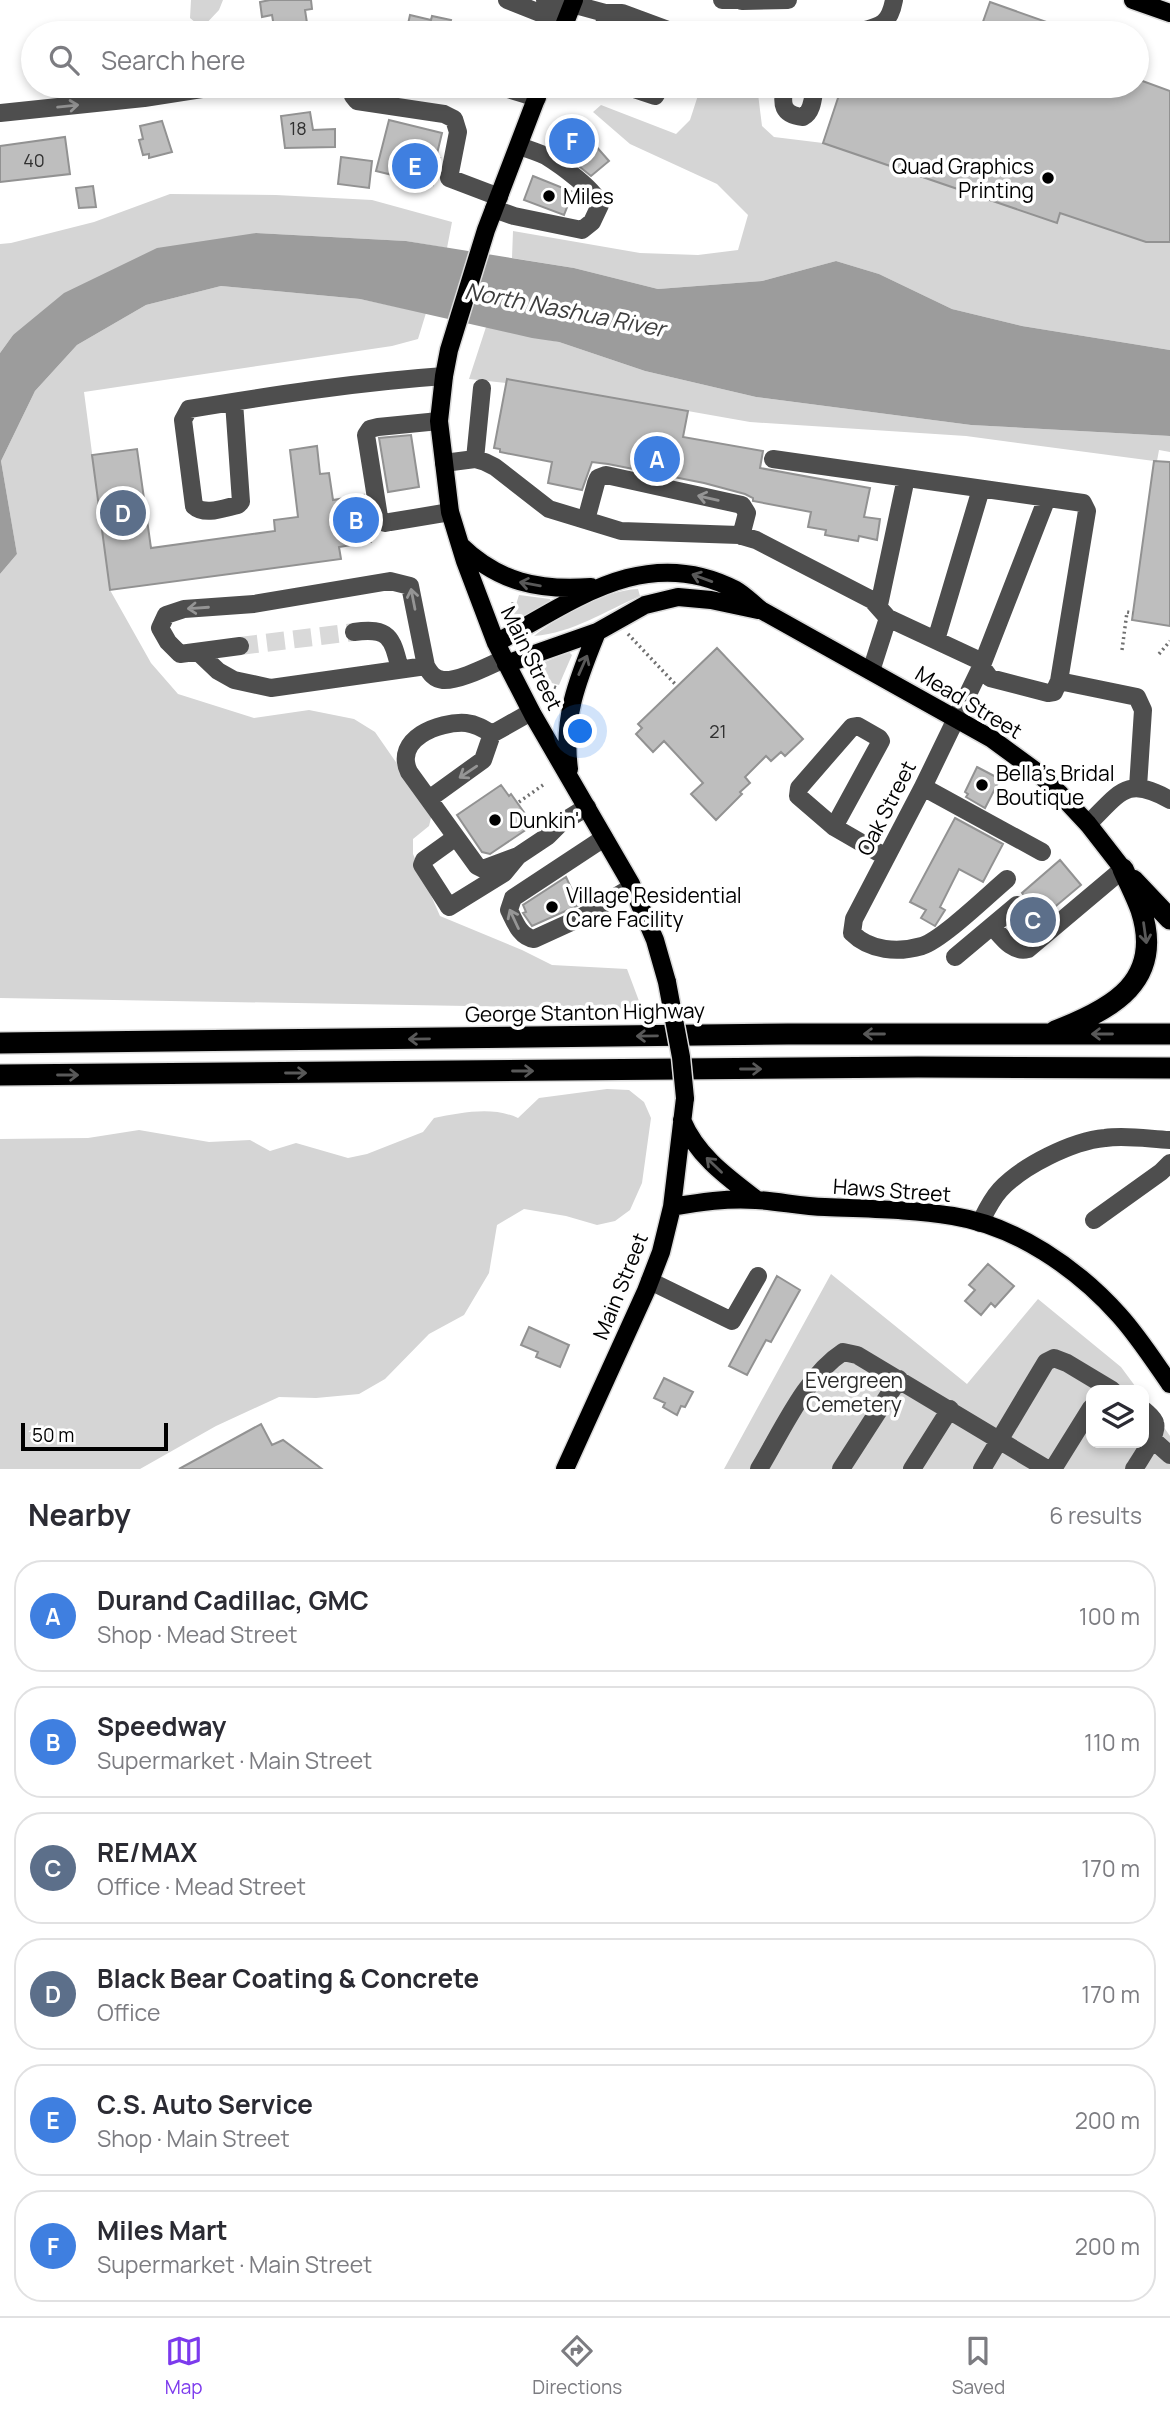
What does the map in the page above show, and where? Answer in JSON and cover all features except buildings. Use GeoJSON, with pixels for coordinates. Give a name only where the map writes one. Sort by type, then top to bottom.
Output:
{"type":"FeatureCollection","features":[{"type":"Feature","properties":{"kind":"highway"},"geometry":{"type":"LineString","coordinates":[[1123,869],[1170,919]]}},
{"type":"Feature","properties":{"kind":"highway"},"geometry":{"type":"LineString","coordinates":[[1045,1035],[1076,1023],[1112,1004],[1126,992],[1142,971],[1147,949],[1145,929],[1140,907],[1123,869]]}},
{"type":"Feature","properties":{"kind":"highway","name":"George Stanton Highway"},"geometry":{"type":"LineString","coordinates":[[0,1043],[788,1034],[1170,1034]]}},
{"type":"Feature","properties":{"kind":"highway"},"geometry":{"type":"LineString","coordinates":[[0,1075],[904,1067],[1170,1068]]}},
{"type":"Feature","properties":{"kind":"main road"},"geometry":{"type":"LineString","coordinates":[[1133,0],[1170,13]]}},
{"type":"Feature","properties":{"kind":"main road","name":"Main Street"},"geometry":{"type":"LineString","coordinates":[[537,98],[486,230],[444,376],[439,421],[450,512],[502,655],[531,712],[632,887],[655,940],[667,982],[681,1057],[685,1098],[672,1207],[661,1252],[565,1469]]}},
{"type":"Feature","properties":{"kind":"main road"},"geometry":{"type":"LineString","coordinates":[[460,545],[471,556],[512,581],[571,589],[598,587]]}},
{"type":"Feature","properties":{"kind":"main road","name":"Mead Street"},"geometry":{"type":"LineString","coordinates":[[502,655],[598,587],[611,581],[644,575],[688,573],[736,590],[761,610],[992,739],[1037,772],[1088,824],[1123,869]]}},
{"type":"Feature","properties":{"kind":"main road","name":"Mead Street"},"geometry":{"type":"LineString","coordinates":[[502,655],[597,632],[645,605],[678,597],[711,600],[761,610]]}},
{"type":"Feature","properties":{"kind":"main road"},"geometry":{"type":"LineString","coordinates":[[571,780],[567,753],[570,708],[577,679],[597,632]]}},
{"type":"Feature","properties":{"kind":"main road"},"geometry":{"type":"LineString","coordinates":[[682,1120],[708,1160],[757,1200]]}},
{"type":"Feature","properties":{"kind":"main road","name":"Haws Street"},"geometry":{"type":"LineString","coordinates":[[672,1207],[711,1200],[757,1200],[821,1208],[897,1209],[955,1216],[980,1223],[1036,1247],[1086,1282],[1121,1316],[1162,1365],[1170,1384]]}},
{"type":"Feature","properties":{"kind":"street"},"geometry":{"type":"LineString","coordinates":[[507,0],[568,14],[622,13],[644,21]]}},
{"type":"Feature","properties":{"kind":"street"},"geometry":{"type":"LineString","coordinates":[[545,0],[568,14]]}},
{"type":"Feature","properties":{"kind":"street"},"geometry":{"type":"LineString","coordinates":[[722,0],[788,0]]}},
{"type":"Feature","properties":{"kind":"street"},"geometry":{"type":"LineString","coordinates":[[887,21],[894,0]]}},
{"type":"Feature","properties":{"kind":"street"},"geometry":{"type":"LineString","coordinates":[[605,21],[609,13]]}},
{"type":"Feature","properties":{"kind":"street"},"geometry":{"type":"LineString","coordinates":[[0,113],[144,98]]}},
{"type":"Feature","properties":{"kind":"street"},"geometry":{"type":"LineString","coordinates":[[355,98],[357,101],[444,114],[454,119],[458,132],[449,178],[497,203],[582,230],[592,222],[600,205],[595,195],[555,163],[519,146]]}},
{"type":"Feature","properties":{"kind":"street"},"geometry":{"type":"LineString","coordinates":[[783,98],[783,109],[787,113],[803,117],[807,115],[813,98]]}},
{"type":"Feature","properties":{"kind":"street"},"geometry":{"type":"LineString","coordinates":[[234,402],[242,502],[205,512],[198,510],[194,506],[184,417],[189,409],[234,402],[385,380],[444,376]]}},
{"type":"Feature","properties":{"kind":"street"},"geometry":{"type":"LineString","coordinates":[[475,459],[482,388]]}},
{"type":"Feature","properties":{"kind":"street"},"geometry":{"type":"LineString","coordinates":[[439,421],[378,427],[370,429],[366,435],[379,517],[382,521],[390,523],[450,512]]}},
{"type":"Feature","properties":{"kind":"street"},"geometry":{"type":"LineString","coordinates":[[444,463],[475,459],[495,467],[549,509],[633,532],[741,536],[756,540],[872,600],[883,612],[976,659],[990,678],[1048,693],[1054,692],[1059,681],[1087,511],[1083,503],[772,459]]}},
{"type":"Feature","properties":{"kind":"street"},"geometry":{"type":"LineString","coordinates":[[586,520],[598,478],[606,475],[742,505],[747,513],[741,536]]}},
{"type":"Feature","properties":{"kind":"street"},"geometry":{"type":"LineString","coordinates":[[871,671],[906,478]]}},
{"type":"Feature","properties":{"kind":"street"},"geometry":{"type":"LineString","coordinates":[[936,640],[981,489]]}},
{"type":"Feature","properties":{"kind":"street","name":"Oak Street"},"geometry":{"type":"LineString","coordinates":[[1007,879],[944,932],[923,946],[892,949],[869,946],[852,933],[854,919],[923,787],[982,665],[1047,498]]}},
{"type":"Feature","properties":{"kind":"street"},"geometry":{"type":"LineString","coordinates":[[240,646],[180,654],[168,642],[160,628],[166,615],[184,608],[254,604],[390,581],[410,586],[426,666],[431,675],[442,680],[467,674],[502,655]]}},
{"type":"Feature","properties":{"kind":"street"},"geometry":{"type":"LineString","coordinates":[[354,632],[371,629],[383,633],[393,643],[400,669]]}},
{"type":"Feature","properties":{"kind":"street"},"geometry":{"type":"LineString","coordinates":[[198,652],[218,671],[234,680],[271,688],[426,666]]}},
{"type":"Feature","properties":{"kind":"street"},"geometry":{"type":"LineString","coordinates":[[1059,681],[1137,697],[1143,710],[1138,787]]}},
{"type":"Feature","properties":{"kind":"street"},"geometry":{"type":"LineString","coordinates":[[432,797],[483,760],[492,734],[531,712]]}},
{"type":"Feature","properties":{"kind":"street"},"geometry":{"type":"LineString","coordinates":[[492,734],[467,723],[447,725],[423,740],[415,754],[415,765],[432,797],[479,869],[518,856],[587,807]]}},
{"type":"Feature","properties":{"kind":"street"},"geometry":{"type":"LineString","coordinates":[[834,827],[881,741],[858,726],[852,727],[797,792],[798,796],[834,827],[886,856]]}},
{"type":"Feature","properties":{"kind":"street"},"geometry":{"type":"LineString","coordinates":[[923,787],[1042,852]]}},
{"type":"Feature","properties":{"kind":"street"},"geometry":{"type":"LineString","coordinates":[[1088,824],[1124,791],[1138,787],[1150,789],[1170,800]]}},
{"type":"Feature","properties":{"kind":"street"},"geometry":{"type":"LineString","coordinates":[[432,797],[480,859],[484,860],[495,858],[544,826],[561,823]]}},
{"type":"Feature","properties":{"kind":"street"},"geometry":{"type":"LineString","coordinates":[[456,837],[424,860],[422,868],[449,907],[504,873],[518,856]]}},
{"type":"Feature","properties":{"kind":"street"},"geometry":{"type":"LineString","coordinates":[[604,838],[513,898],[509,910],[515,923],[522,934],[534,939],[580,918],[632,887]]}},
{"type":"Feature","properties":{"kind":"street"},"geometry":{"type":"LineString","coordinates":[[992,926],[1015,949],[1028,949],[1123,869]]}},
{"type":"Feature","properties":{"kind":"street"},"geometry":{"type":"LineString","coordinates":[[955,957],[1017,905]]}},
{"type":"Feature","properties":{"kind":"street"},"geometry":{"type":"LineString","coordinates":[[980,1223],[991,1201],[1003,1187],[1027,1168],[1060,1152],[1103,1138],[1170,1140]]}},
{"type":"Feature","properties":{"kind":"street"},"geometry":{"type":"LineString","coordinates":[[1094,1220],[1170,1163]]}},
{"type":"Feature","properties":{"kind":"street"},"geometry":{"type":"LineString","coordinates":[[650,1281],[732,1321],[758,1276]]}},
{"type":"Feature","properties":{"kind":"street"},"geometry":{"type":"LineString","coordinates":[[759,1469],[816,1376],[828,1362],[843,1352],[857,1354],[1047,1469]]}},
{"type":"Feature","properties":{"kind":"street"},"geometry":{"type":"LineString","coordinates":[[982,1469],[1046,1362],[1054,1358],[1068,1363],[1100,1385]]}},
{"type":"Feature","properties":{"kind":"street"},"geometry":{"type":"LineString","coordinates":[[841,1469],[899,1379]]}},
{"type":"Feature","properties":{"kind":"street"},"geometry":{"type":"LineString","coordinates":[[912,1469],[950,1409]]}},
{"type":"Feature","properties":{"kind":"street"},"geometry":{"type":"LineString","coordinates":[[1134,1469],[1157,1426],[1149,1415]]}},
{"type":"Feature","properties":{"kind":"street"},"geometry":{"type":"LineString","coordinates":[[1053,1469],[1086,1416]]}},
{"type":"Feature","properties":{"kind":"street"},"geometry":{"type":"LineString","coordinates":[[1152,1439],[1170,1455]]}},
{"type":"Feature","properties":{"kind":"path"},"geometry":{"type":"LineString","coordinates":[[515,595],[510,614],[515,623]]}},
{"type":"Feature","properties":{"kind":"path"},"geometry":{"type":"LineString","coordinates":[[1122,650],[1127,612],[1133,613]]}},
{"type":"Feature","properties":{"kind":"path"},"geometry":{"type":"LineString","coordinates":[[624,630],[677,686]]}},
{"type":"Feature","properties":{"kind":"path"},"geometry":{"type":"LineString","coordinates":[[1159,654],[1170,641]]}},
{"type":"Feature","properties":{"kind":"path"},"geometry":{"type":"LineString","coordinates":[[538,665],[545,684],[557,688]]}},
{"type":"Feature","properties":{"kind":"path"},"geometry":{"type":"LineString","coordinates":[[519,802],[543,785]]}},
{"type":"Feature","properties":{"kind":"green space"},"geometry":{"type":"Polygon","coordinates":[[[191,0],[223,0],[219,10],[209,21],[194,21],[190,18],[191,0]]]}},
{"type":"Feature","properties":{"kind":"green space"},"geometry":{"type":"Polygon","coordinates":[[[697,98],[758,98],[762,126],[774,137],[823,143],[1056,222],[1060,213],[1146,242],[1170,242],[1170,350],[1022,326],[952,309],[879,274],[836,261],[762,281],[658,289],[574,268],[512,258],[513,231],[640,253],[698,255],[738,250],[748,215],[717,184],[630,144],[593,112],[601,105],[676,134],[690,120],[697,98]]]}},
{"type":"Feature","properties":{"kind":"green space"},"geometry":{"type":"Polygon","coordinates":[[[170,194],[276,195],[372,200],[452,222],[447,248],[406,241],[256,233],[13,335],[0,353],[0,244],[94,222],[170,194]]]}},
{"type":"Feature","properties":{"kind":"green space"},"geometry":{"type":"Polygon","coordinates":[[[221,286],[360,299],[426,313],[418,339],[392,346],[84,392],[110,590],[151,663],[178,694],[254,718],[309,710],[354,719],[375,732],[432,814],[429,826],[413,839],[413,854],[440,916],[552,965],[627,969],[642,1009],[0,998],[0,574],[17,554],[1,461],[35,391],[77,345],[146,305],[221,286]]]}},
{"type":"Feature","properties":{"kind":"green space"},"geometry":{"type":"Polygon","coordinates":[[[486,327],[559,342],[645,371],[756,397],[971,425],[1170,436],[1170,452],[1159,450],[1157,461],[1154,461],[966,436],[750,422],[507,379],[506,383],[469,379],[486,327]]]}},
{"type":"Feature","properties":{"kind":"green space"},"geometry":{"type":"Polygon","coordinates":[[[638,589],[640,596],[589,620],[562,631],[534,636],[583,605],[610,594],[638,589]]]}},
{"type":"Feature","properties":{"kind":"green space"},"geometry":{"type":"Polygon","coordinates":[[[519,595],[550,599],[551,602],[518,622],[513,614],[519,595]]]}},
{"type":"Feature","properties":{"kind":"green space"},"geometry":{"type":"Polygon","coordinates":[[[569,652],[572,655],[559,685],[548,682],[540,664],[569,652]]]}},
{"type":"Feature","properties":{"kind":"green space"},"geometry":{"type":"Polygon","coordinates":[[[607,1089],[629,1090],[644,1102],[651,1118],[642,1183],[630,1210],[615,1221],[597,1225],[566,1216],[524,1209],[497,1225],[489,1273],[464,1315],[429,1334],[385,1379],[359,1394],[316,1398],[279,1397],[216,1426],[140,1469],[0,1469],[0,1139],[88,1138],[139,1130],[209,1142],[250,1140],[270,1151],[296,1143],[348,1158],[367,1154],[423,1132],[434,1118],[487,1111],[518,1118],[539,1098],[607,1089]]]}},
{"type":"Feature","properties":{"kind":"green space","name":"Evergreen Cemetery"},"geometry":{"type":"Polygon","coordinates":[[[831,1274],[967,1384],[1038,1299],[1121,1367],[1134,1385],[1086,1385],[1086,1448],[1149,1448],[1149,1406],[1170,1436],[1170,1469],[724,1469],[831,1274]]]}},
{"type":"Feature","properties":{"kind":"water","name":"North Nashua River"},"geometry":{"type":"Polygon","coordinates":[[[256,233],[406,241],[574,268],[658,289],[762,281],[836,261],[879,274],[952,309],[1022,326],[1170,350],[1170,436],[971,425],[756,397],[645,371],[559,342],[360,299],[221,286],[146,305],[77,345],[35,391],[1,461],[17,554],[0,574],[0,353],[13,335],[64,293],[157,248],[256,233]]]}},
{"type":"Feature","properties":{"kind":"tunnel"},"geometry":{"type":"LineString","coordinates":[[240,646],[354,632]]}},
{"type":"Feature","properties":{"kind":"place","name":"Miles Mart"},"geometry":{"type":"Point","coordinates":[572,141]}},
{"type":"Feature","properties":{"kind":"place","name":"C.S. Auto Service"},"geometry":{"type":"Point","coordinates":[415,166]}},
{"type":"Feature","properties":{"kind":"place","name":"Quad Graphics Printing"},"geometry":{"type":"Point","coordinates":[1048,178]}},
{"type":"Feature","properties":{"kind":"place","name":"Miles"},"geometry":{"type":"Point","coordinates":[549,196]}},
{"type":"Feature","properties":{"kind":"place","name":"Durand Cadillac, GMC"},"geometry":{"type":"Point","coordinates":[657,459]}},
{"type":"Feature","properties":{"kind":"place","name":"Black Bear Coating & Concrete"},"geometry":{"type":"Point","coordinates":[123,513]}},
{"type":"Feature","properties":{"kind":"place","name":"Speedway"},"geometry":{"type":"Point","coordinates":[356,520]}},
{"type":"Feature","properties":{"kind":"place","name":"Bella's Bridal Boutique"},"geometry":{"type":"Point","coordinates":[982,785]}},
{"type":"Feature","properties":{"kind":"place","name":"Dunkin'"},"geometry":{"type":"Point","coordinates":[495,820]}},
{"type":"Feature","properties":{"kind":"place","name":"Village Residential Care Facility"},"geometry":{"type":"Point","coordinates":[552,907]}},
{"type":"Feature","properties":{"kind":"place","name":"RE/MAX"},"geometry":{"type":"Point","coordinates":[1033,920]}}]}
